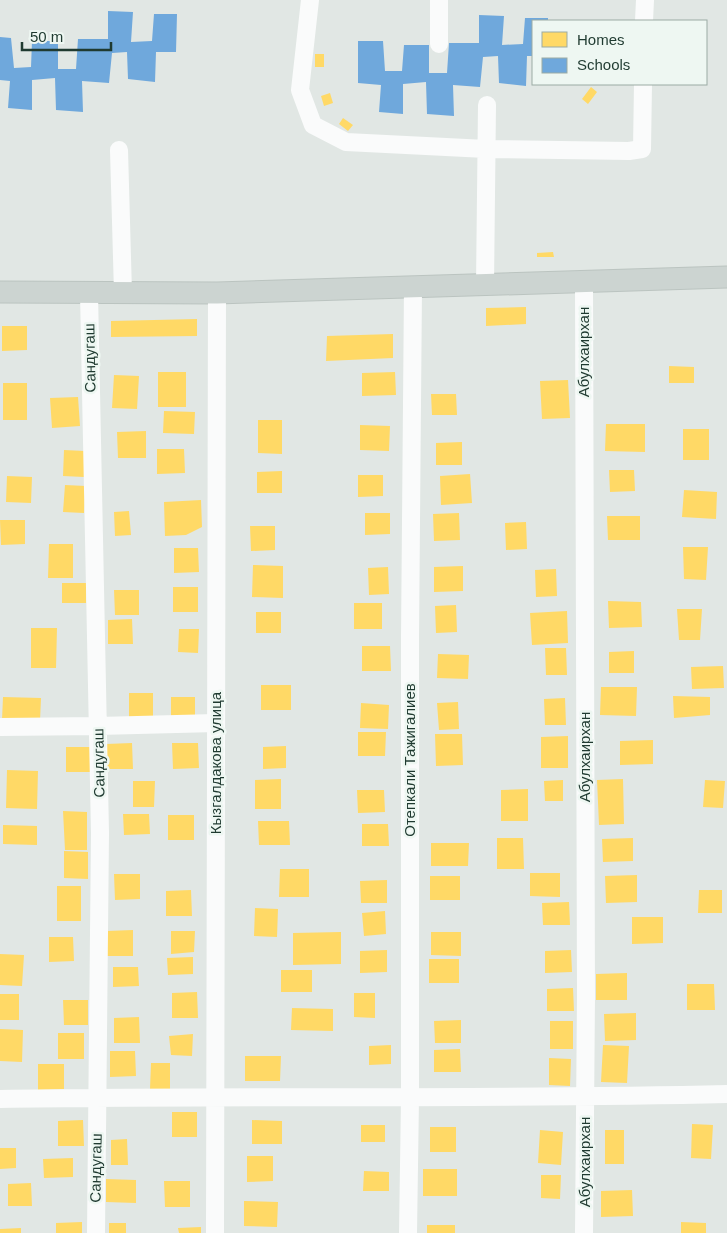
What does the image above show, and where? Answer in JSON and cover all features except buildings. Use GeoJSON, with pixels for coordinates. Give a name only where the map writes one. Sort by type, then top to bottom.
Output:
{"type":"FeatureCollection","features":[{"type":"Feature","properties":{"kind":"main road"},"geometry":{"type":"LineString","coordinates":[[0,292],[217,293],[727,277]]}},
{"type":"Feature","properties":{"kind":"street"},"geometry":{"type":"LineString","coordinates":[[310,0],[300,90],[313,125],[346,142],[486,149],[629,151],[642,149],[643,85]]}},
{"type":"Feature","properties":{"kind":"street"},"geometry":{"type":"LineString","coordinates":[[439,0],[439,44]]}},
{"type":"Feature","properties":{"kind":"street"},"geometry":{"type":"LineString","coordinates":[[644,20],[645,0]]}},
{"type":"Feature","properties":{"kind":"street"},"geometry":{"type":"LineString","coordinates":[[485,285],[487,105]]}},
{"type":"Feature","properties":{"kind":"street"},"geometry":{"type":"LineString","coordinates":[[119,150],[123,293]]}},
{"type":"Feature","properties":{"kind":"street","name":"Абулхаирхан"},"geometry":{"type":"LineString","coordinates":[[584,282],[584,1233]]}},
{"type":"Feature","properties":{"kind":"street","name":"Отепкали Тажигалиев"},"geometry":{"type":"LineString","coordinates":[[408,1233],[413,287]]}},
{"type":"Feature","properties":{"kind":"street","name":"Сандугаш"},"geometry":{"type":"LineString","coordinates":[[89,293],[100,832],[96,1233]]}},
{"type":"Feature","properties":{"kind":"street","name":"Кызгалдакова улица"},"geometry":{"type":"LineString","coordinates":[[215,1233],[217,293]]}},
{"type":"Feature","properties":{"kind":"street"},"geometry":{"type":"LineString","coordinates":[[0,727],[216,723]]}},
{"type":"Feature","properties":{"kind":"street"},"geometry":{"type":"LineString","coordinates":[[0,1099],[97,1097],[585,1097],[727,1094]]}}]}
